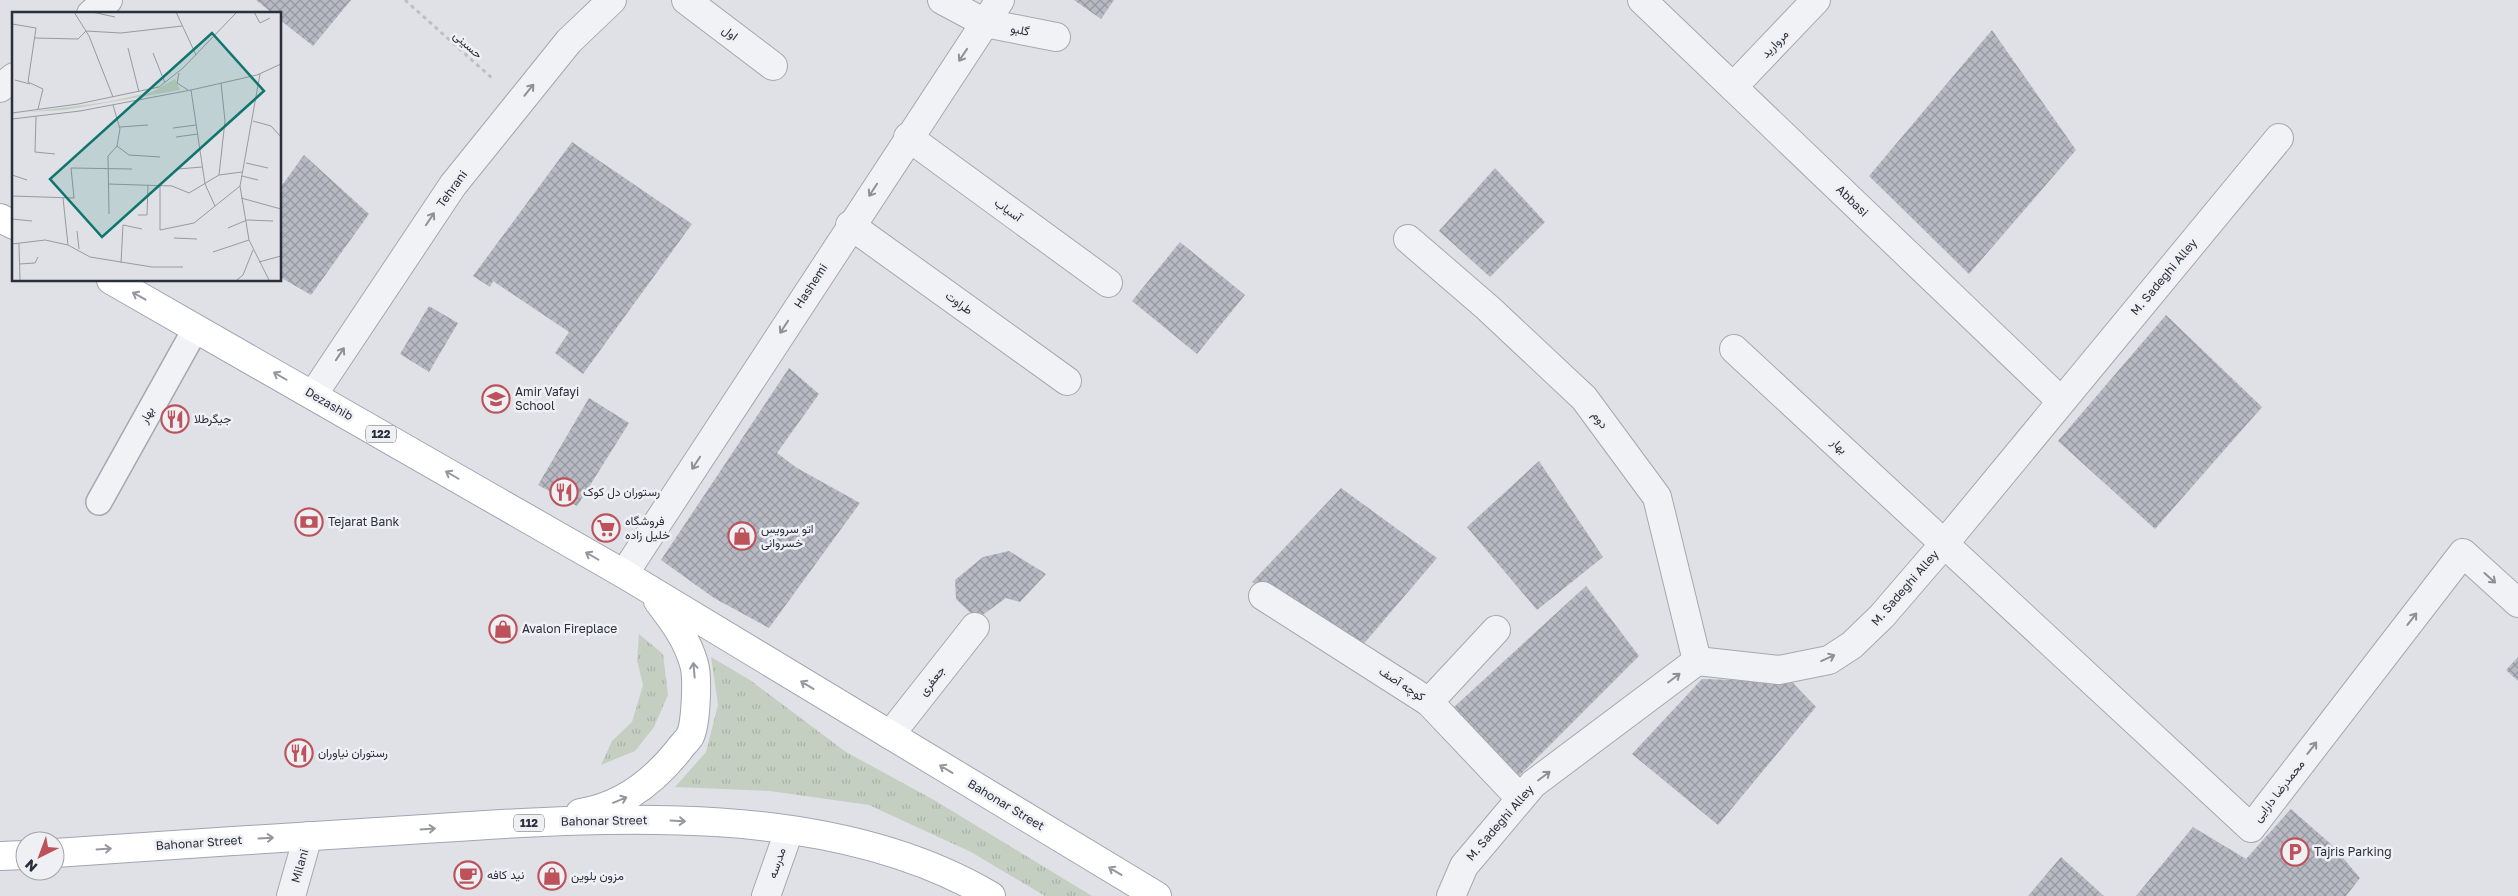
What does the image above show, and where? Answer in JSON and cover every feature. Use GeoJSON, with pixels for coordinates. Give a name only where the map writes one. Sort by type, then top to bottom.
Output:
{"type":"FeatureCollection","features":[{"type":"Feature","properties":{"kind":"main road"},"geometry":{"type":"LineString","coordinates":[[0,218],[12,224]]}},
{"type":"Feature","properties":{"kind":"main road","name":"Dezashib"},"geometry":{"type":"LineString","coordinates":[[112,281],[313,395],[649,590]]}},
{"type":"Feature","properties":{"kind":"main road"},"geometry":{"type":"LineString","coordinates":[[522,823],[591,812],[630,796],[662,771],[690,735],[695,705],[695,665],[682,634],[649,590]]}},
{"type":"Feature","properties":{"kind":"main road","name":"Bahonar Street"},"geometry":{"type":"LineString","coordinates":[[649,590],[1157,896]]}},
{"type":"Feature","properties":{"kind":"main road","name":"Bahonar Street"},"geometry":{"type":"LineString","coordinates":[[65,851],[522,823],[656,820],[742,824],[789,830],[874,846],[925,864],[991,896]]}},
{"type":"Feature","properties":{"kind":"main road"},"geometry":{"type":"LineString","coordinates":[[0,856],[15,855]]}},
{"type":"Feature","properties":{"kind":"street"},"geometry":{"type":"LineString","coordinates":[[93,12],[108,0]]}},
{"type":"Feature","properties":{"kind":"street","name":"Tehrani"},"geometry":{"type":"LineString","coordinates":[[313,395],[453,185],[569,41],[612,0]]}},
{"type":"Feature","properties":{"kind":"street","name":"اول"},"geometry":{"type":"LineString","coordinates":[[686,0],[773,66]]}},
{"type":"Feature","properties":{"kind":"street","name":"گلبو"},"geometry":{"type":"LineString","coordinates":[[942,0],[985,23],[1056,37]]}},
{"type":"Feature","properties":{"kind":"street","name":"Hashemi"},"geometry":{"type":"LineString","coordinates":[[624,574],[850,225],[1000,0]]}},
{"type":"Feature","properties":{"kind":"street","name":"Abbasi"},"geometry":{"type":"LineString","coordinates":[[1642,0],[2061,401]]}},
{"type":"Feature","properties":{"kind":"street","name":"مروارید"},"geometry":{"type":"LineString","coordinates":[[1733,87],[1816,0]]}},
{"type":"Feature","properties":{"kind":"street"},"geometry":{"type":"LineString","coordinates":[[0,88],[12,79]]}},
{"type":"Feature","properties":{"kind":"street","name":"آسیاب"},"geometry":{"type":"LineString","coordinates":[[908,137],[1108,283]]}},
{"type":"Feature","properties":{"kind":"street","name":"M. Sadeghi Alley"},"geometry":{"type":"LineString","coordinates":[[1451,896],[1464,866],[1533,784],[1697,661],[1779,670],[1829,660],[1852,645],[1882,616],[1944,544],[2279,138]]}},
{"type":"Feature","properties":{"kind":"street","name":"طراوت"},"geometry":{"type":"LineString","coordinates":[[850,225],[1067,381]]}},
{"type":"Feature","properties":{"kind":"street","name":"دوم"},"geometry":{"type":"LineString","coordinates":[[1408,239],[1488,308],[1584,398],[1657,497],[1697,661]]}},
{"type":"Feature","properties":{"kind":"street","name":"بهار"},"geometry":{"type":"LineString","coordinates":[[1734,349],[1944,544]]}},
{"type":"Feature","properties":{"kind":"street","name":"محمدرضا دارایی"},"geometry":{"type":"LineString","coordinates":[[1944,544],[2251,828],[2463,553],[2518,603]]}},
{"type":"Feature","properties":{"kind":"street","name":"کوچه آصف"},"geometry":{"type":"LineString","coordinates":[[1263,596],[1429,702],[1520,798]]}},
{"type":"Feature","properties":{"kind":"street","name":"جعفری"},"geometry":{"type":"LineString","coordinates":[[890,735],[975,627]]}},
{"type":"Feature","properties":{"kind":"street"},"geometry":{"type":"LineString","coordinates":[[1429,702],[1496,630]]}},
{"type":"Feature","properties":{"kind":"street","name":"مدرسه"},"geometry":{"type":"LineString","coordinates":[[766,896],[789,830]]}},
{"type":"Feature","properties":{"kind":"street","name":"Milani"},"geometry":{"type":"LineString","coordinates":[[291,896],[308,836]]}},
{"type":"Feature","properties":{"kind":"lane","name":"بهار"},"geometry":{"type":"LineString","coordinates":[[99,502],[196,328]]}},
{"type":"Feature","properties":{"kind":"path","name":"حسینی"},"geometry":{"type":"LineString","coordinates":[[405,0],[519,103]]}},
{"type":"Feature","properties":{"kind":"green space"},"geometry":{"type":"Polygon","coordinates":[[[639,634],[663,654],[668,695],[654,727],[635,751],[601,765],[612,741],[632,722],[643,685],[637,660],[639,634]]]}},
{"type":"Feature","properties":{"kind":"green space"},"geometry":{"type":"Polygon","coordinates":[[[711,657],[750,680],[846,752],[934,800],[1092,896],[1045,896],[971,852],[869,805],[770,791],[675,787],[706,752],[718,705],[711,657]]]}},
{"type":"Feature","properties":{"kind":"building"},"geometry":{"type":"Polygon","coordinates":[[[256,0],[351,0],[313,46],[281,21],[281,12],[271,12],[256,0]]]}},
{"type":"Feature","properties":{"kind":"building"},"geometry":{"type":"Polygon","coordinates":[[[1074,0],[1114,0],[1101,19],[1074,0]]]}},
{"type":"Feature","properties":{"kind":"building"},"geometry":{"type":"Polygon","coordinates":[[[1992,30],[2076,150],[1969,274],[1869,176],[1992,30]]]}},
{"type":"Feature","properties":{"kind":"building"},"geometry":{"type":"Polygon","coordinates":[[[572,142],[692,224],[583,374],[555,353],[569,332],[493,281],[490,287],[473,276],[572,142]]]}},
{"type":"Feature","properties":{"kind":"building"},"geometry":{"type":"Polygon","coordinates":[[[304,155],[369,214],[311,295],[281,278],[281,187],[304,155]]]}},
{"type":"Feature","properties":{"kind":"building"},"geometry":{"type":"Polygon","coordinates":[[[1495,168],[1545,222],[1490,277],[1439,231],[1495,168]]]}},
{"type":"Feature","properties":{"kind":"building"},"geometry":{"type":"Polygon","coordinates":[[[1180,242],[1245,295],[1197,354],[1132,301],[1180,242]]]}},
{"type":"Feature","properties":{"kind":"building"},"geometry":{"type":"Polygon","coordinates":[[[429,306],[458,323],[429,372],[400,354],[429,306]]]}},
{"type":"Feature","properties":{"kind":"building"},"geometry":{"type":"Polygon","coordinates":[[[2166,315],[2262,407],[2155,529],[2058,441],[2166,315]]]}},
{"type":"Feature","properties":{"kind":"building"},"geometry":{"type":"Polygon","coordinates":[[[789,368],[819,394],[777,453],[797,468],[860,503],[769,628],[714,598],[661,560],[789,368]]]}},
{"type":"Feature","properties":{"kind":"building"},"geometry":{"type":"Polygon","coordinates":[[[589,398],[629,423],[577,506],[538,485],[589,398]]]}},
{"type":"Feature","properties":{"kind":"building"},"geometry":{"type":"Polygon","coordinates":[[[1539,461],[1603,557],[1537,610],[1467,527],[1539,461]]]}},
{"type":"Feature","properties":{"kind":"building"},"geometry":{"type":"Polygon","coordinates":[[[1341,488],[1437,558],[1361,647],[1252,582],[1341,488]]]}},
{"type":"Feature","properties":{"kind":"building"},"geometry":{"type":"Polygon","coordinates":[[[1009,551],[1046,574],[1020,602],[1006,598],[977,619],[956,599],[955,580],[983,557],[1009,551]]]}},
{"type":"Feature","properties":{"kind":"building"},"geometry":{"type":"Polygon","coordinates":[[[1586,586],[1639,656],[1518,777],[1453,708],[1586,586]]]}},
{"type":"Feature","properties":{"kind":"building"},"geometry":{"type":"Polygon","coordinates":[[[2518,657],[2518,681],[2506,670],[2518,657]]]}},
{"type":"Feature","properties":{"kind":"building"},"geometry":{"type":"Polygon","coordinates":[[[1702,679],[1792,682],[1816,707],[1718,825],[1632,754],[1702,679]]]}},
{"type":"Feature","properties":{"kind":"building","name":"Tajris Parking"},"geometry":{"type":"Polygon","coordinates":[[[2291,809],[2332,845],[2360,878],[2346,896],[2136,896],[2193,827],[2246,859],[2291,809]]]}},
{"type":"Feature","properties":{"kind":"building"},"geometry":{"type":"Polygon","coordinates":[[[2061,857],[2104,896],[2028,896],[2061,857]]]}},
{"type":"Feature","properties":{"kind":"place","name":"Amir Vafayi School"},"geometry":{"type":"Point","coordinates":[496,399]}},
{"type":"Feature","properties":{"kind":"place","name":"جیگرطلا"},"geometry":{"type":"Point","coordinates":[175,419]}},
{"type":"Feature","properties":{"kind":"place","name":"رستوران دل کوک"},"geometry":{"type":"Point","coordinates":[564,492]}},
{"type":"Feature","properties":{"kind":"place","name":"Tejarat Bank"},"geometry":{"type":"Point","coordinates":[309,522]}},
{"type":"Feature","properties":{"kind":"place","name":"فروشگاه خلیل زاده"},"geometry":{"type":"Point","coordinates":[606,528]}},
{"type":"Feature","properties":{"kind":"place","name":"اتو سرویس خسروانی"},"geometry":{"type":"Point","coordinates":[742,536]}},
{"type":"Feature","properties":{"kind":"place","name":"Avalon Fireplace"},"geometry":{"type":"Point","coordinates":[503,629]}},
{"type":"Feature","properties":{"kind":"place","name":"رستوران نیاوران"},"geometry":{"type":"Point","coordinates":[299,753]}},
{"type":"Feature","properties":{"kind":"place","name":"Tajris Parking"},"geometry":{"type":"Point","coordinates":[2295,852]}},
{"type":"Feature","properties":{"kind":"place","name":"نيد كافه"},"geometry":{"type":"Point","coordinates":[468,875]}},
{"type":"Feature","properties":{"kind":"place","name":"مزون بلوین"},"geometry":{"type":"Point","coordinates":[552,876]}}]}
